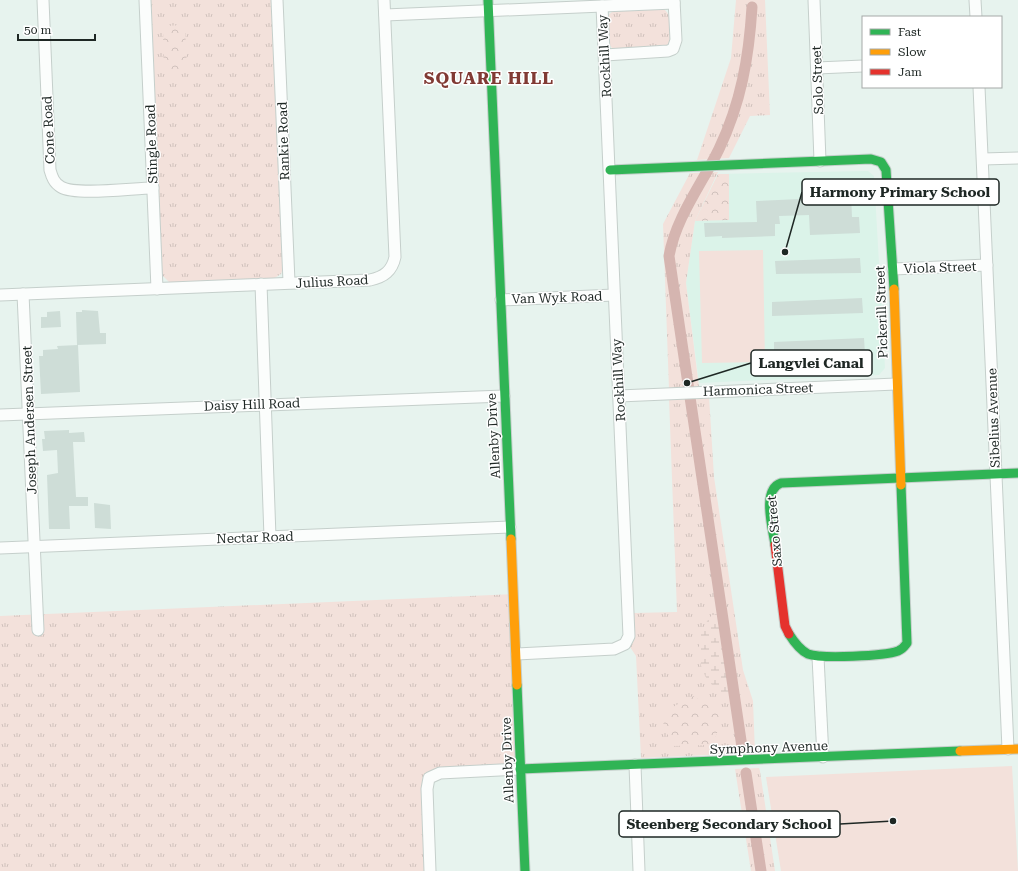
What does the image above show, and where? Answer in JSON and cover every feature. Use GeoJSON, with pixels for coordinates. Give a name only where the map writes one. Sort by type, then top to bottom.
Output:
{"type":"FeatureCollection","features":[{"type":"Feature","properties":{"kind":"street","name":"Cone Road"},"geometry":{"type":"LineString","coordinates":[[42,0],[52,177],[56,183],[70,190],[153,188]]}},
{"type":"Feature","properties":{"kind":"street","name":"Stingle Road"},"geometry":{"type":"LineString","coordinates":[[145,0],[157,289]]}},
{"type":"Feature","properties":{"kind":"street","name":"Rankie Road"},"geometry":{"type":"LineString","coordinates":[[277,0],[289,282]]}},
{"type":"Feature","properties":{"kind":"street","name":"Julius Road"},"geometry":{"type":"LineString","coordinates":[[0,295],[289,282],[370,280],[386,274],[394,264],[395,257],[384,0]]}},
{"type":"Feature","properties":{"kind":"street","name":"Solo Street"},"geometry":{"type":"LineString","coordinates":[[814,0],[820,161]]}},
{"type":"Feature","properties":{"kind":"street"},"geometry":{"type":"LineString","coordinates":[[975,0],[976,16]]}},
{"type":"Feature","properties":{"kind":"street"},"geometry":{"type":"LineString","coordinates":[[385,15],[488,5],[602,6],[674,2],[676,40],[673,49],[668,51],[605,55]]}},
{"type":"Feature","properties":{"kind":"street","name":"Allenby Drive"},"geometry":{"type":"LineString","coordinates":[[488,5],[504,396],[517,654],[520,769],[525,871]]}},
{"type":"Feature","properties":{"kind":"street","name":"Rockhill Way"},"geometry":{"type":"LineString","coordinates":[[517,654],[614,649],[622,646],[628,640],[629,633],[602,6]]}},
{"type":"Feature","properties":{"kind":"street"},"geometry":{"type":"LineString","coordinates":[[817,68],[862,66]]}},
{"type":"Feature","properties":{"kind":"street","name":"Sibelius Avenue"},"geometry":{"type":"LineString","coordinates":[[979,88],[995,474],[1013,749]]}},
{"type":"Feature","properties":{"kind":"street"},"geometry":{"type":"LineString","coordinates":[[983,159],[1018,158]]}},
{"type":"Feature","properties":{"kind":"street","name":"Pickerill Street"},"geometry":{"type":"LineString","coordinates":[[610,170],[871,159],[879,160],[883,163],[888,177],[907,643],[903,649],[896,652],[818,657]]}},
{"type":"Feature","properties":{"kind":"street","name":"Viola Street"},"geometry":{"type":"LineString","coordinates":[[892,269],[987,265]]}},
{"type":"Feature","properties":{"kind":"street"},"geometry":{"type":"LineString","coordinates":[[261,284],[270,537]]}},
{"type":"Feature","properties":{"kind":"street","name":"Joseph Andersen Street"},"geometry":{"type":"LineString","coordinates":[[23,294],[38,630]]}},
{"type":"Feature","properties":{"kind":"street","name":"Van Wyk Road"},"geometry":{"type":"LineString","coordinates":[[501,300],[614,295]]}},
{"type":"Feature","properties":{"kind":"street","name":"Harmonica Street"},"geometry":{"type":"LineString","coordinates":[[619,396],[896,384]]}},
{"type":"Feature","properties":{"kind":"street","name":"Daisy Hill Road"},"geometry":{"type":"LineString","coordinates":[[0,415],[504,396]]}},
{"type":"Feature","properties":{"kind":"street","name":"Saxo Street"},"geometry":{"type":"LineString","coordinates":[[818,657],[810,655],[793,643],[786,626],[773,539],[769,497],[771,489],[776,484],[784,482],[1018,472]]}},
{"type":"Feature","properties":{"kind":"street","name":"Nectar Road"},"geometry":{"type":"LineString","coordinates":[[0,548],[510,527]]}},
{"type":"Feature","properties":{"kind":"street"},"geometry":{"type":"LineString","coordinates":[[818,657],[823,757]]}},
{"type":"Feature","properties":{"kind":"street","name":"Symphony Avenue"},"geometry":{"type":"LineString","coordinates":[[520,769],[1013,749]]}},
{"type":"Feature","properties":{"kind":"street"},"geometry":{"type":"LineString","coordinates":[[635,765],[639,871]]}},
{"type":"Feature","properties":{"kind":"street"},"geometry":{"type":"LineString","coordinates":[[430,871],[427,789],[429,778],[440,773],[520,769]]}},
{"type":"Feature","properties":{"kind":"shaded area"},"geometry":{"type":"Polygon","coordinates":[[[868,171],[874,176],[885,368],[879,375],[699,383],[686,283],[695,221],[718,174],[868,171]]]}},
{"type":"Feature","properties":{"kind":"green space"},"geometry":{"type":"Polygon","coordinates":[[[150,0],[272,0],[284,266],[281,274],[273,279],[175,283],[169,282],[162,275],[150,0]]]}},
{"type":"Feature","properties":{"kind":"green space"},"geometry":{"type":"Polygon","coordinates":[[[736,0],[765,0],[770,115],[750,116],[729,158],[697,160],[731,58],[736,0]]]}},
{"type":"Feature","properties":{"kind":"green space"},"geometry":{"type":"Polygon","coordinates":[[[662,8],[669,16],[672,27],[670,39],[665,48],[618,50],[612,48],[606,28],[608,15],[610,13],[616,10],[662,8]]]}},
{"type":"Feature","properties":{"kind":"green space"},"geometry":{"type":"Polygon","coordinates":[[[185,25],[187,73],[164,73],[163,26],[185,25]]]}},
{"type":"Feature","properties":{"kind":"green space"},"geometry":{"type":"Polygon","coordinates":[[[718,172],[695,221],[686,283],[699,387],[669,389],[663,224],[690,173],[718,172]]]}},
{"type":"Feature","properties":{"kind":"green space"},"geometry":{"type":"Polygon","coordinates":[[[718,174],[729,174],[729,220],[695,221],[718,174]]]}},
{"type":"Feature","properties":{"kind":"green space"},"geometry":{"type":"Polygon","coordinates":[[[763,250],[765,362],[702,363],[699,251],[763,250]]]}},
{"type":"Feature","properties":{"kind":"green space"},"geometry":{"type":"Polygon","coordinates":[[[709,396],[714,477],[743,670],[753,701],[755,753],[641,758],[636,656],[630,647],[633,641],[634,613],[677,612],[669,398],[709,396]]]}},
{"type":"Feature","properties":{"kind":"green space"},"geometry":{"type":"Polygon","coordinates":[[[514,594],[520,769],[429,778],[430,871],[0,871],[0,616],[514,594]]]}},
{"type":"Feature","properties":{"kind":"green space"},"geometry":{"type":"Polygon","coordinates":[[[722,613],[736,702],[726,698],[708,681],[700,663],[699,646],[703,629],[712,615],[722,613]]]}},
{"type":"Feature","properties":{"kind":"green space"},"geometry":{"type":"Polygon","coordinates":[[[693,696],[723,715],[713,745],[672,746],[660,714],[693,696]]]}},
{"type":"Feature","properties":{"kind":"green space"},"geometry":{"type":"Polygon","coordinates":[[[1012,766],[1018,871],[781,871],[766,777],[1012,766]]]}},
{"type":"Feature","properties":{"kind":"green space"},"geometry":{"type":"Polygon","coordinates":[[[759,768],[775,871],[751,871],[735,769],[759,768]]]}},
{"type":"Feature","properties":{"kind":"building"},"geometry":{"type":"Polygon","coordinates":[[[851,194],[852,217],[859,217],[860,233],[810,235],[809,215],[779,216],[780,224],[775,224],[775,236],[722,238],[722,236],[705,237],[704,223],[757,222],[756,201],[822,198],[822,195],[851,194]]]}},
{"type":"Feature","properties":{"kind":"building"},"geometry":{"type":"Polygon","coordinates":[[[860,258],[861,273],[776,274],[775,261],[860,258]]]}},
{"type":"Feature","properties":{"kind":"building"},"geometry":{"type":"Polygon","coordinates":[[[862,298],[863,313],[772,316],[772,302],[862,298]]]}},
{"type":"Feature","properties":{"kind":"building"},"geometry":{"type":"Polygon","coordinates":[[[82,310],[98,311],[100,333],[106,333],[106,344],[77,345],[76,312],[82,312],[82,310]]]}},
{"type":"Feature","properties":{"kind":"building"},"geometry":{"type":"Polygon","coordinates":[[[60,311],[61,327],[41,328],[41,317],[47,317],[47,312],[60,311]]]}},
{"type":"Feature","properties":{"kind":"building"},"geometry":{"type":"Polygon","coordinates":[[[864,338],[865,354],[774,355],[774,342],[864,338]]]}},
{"type":"Feature","properties":{"kind":"building"},"geometry":{"type":"Polygon","coordinates":[[[78,345],[80,392],[41,394],[39,356],[43,356],[43,350],[58,349],[57,346],[78,345]]]}},
{"type":"Feature","properties":{"kind":"building"},"geometry":{"type":"Polygon","coordinates":[[[69,430],[69,433],[84,432],[85,442],[73,442],[76,497],[88,497],[88,506],[69,506],[70,529],[49,529],[47,475],[58,473],[57,450],[43,451],[42,439],[45,439],[44,431],[69,430]]]}},
{"type":"Feature","properties":{"kind":"building"},"geometry":{"type":"Polygon","coordinates":[[[94,503],[110,505],[111,529],[95,528],[94,503]]]}},
{"type":"Feature","properties":{"kind":"waterway"},"geometry":{"type":"LineString","coordinates":[[742,747],[669,256],[672,242],[683,214],[727,132],[743,80],[749,44],[752,7]]}},
{"type":"Feature","properties":{"kind":"waterway"},"geometry":{"type":"LineString","coordinates":[[746,773],[761,871]]}},
{"type":"Feature","properties":{"kind":"traffic: fast"},"geometry":{"type":"LineString","coordinates":[[488,0],[511,539]]}},
{"type":"Feature","properties":{"kind":"traffic: fast"},"geometry":{"type":"LineString","coordinates":[[610,170],[871,159],[881,162],[886,170],[894,289]]}},
{"type":"Feature","properties":{"kind":"traffic: fast"},"geometry":{"type":"LineString","coordinates":[[775,545],[770,501],[771,493],[775,487],[781,483],[1018,473]]}},
{"type":"Feature","properties":{"kind":"traffic: fast"},"geometry":{"type":"LineString","coordinates":[[789,634],[802,650],[815,656],[839,657],[891,653],[898,651],[905,646],[907,643],[901,485]]}},
{"type":"Feature","properties":{"kind":"traffic: fast"},"geometry":{"type":"LineString","coordinates":[[517,685],[525,871]]}},
{"type":"Feature","properties":{"kind":"traffic: fast"},"geometry":{"type":"LineString","coordinates":[[520,769],[960,751]]}},
{"type":"Feature","properties":{"kind":"traffic: slow"},"geometry":{"type":"LineString","coordinates":[[894,289],[901,485]]}},
{"type":"Feature","properties":{"kind":"traffic: slow"},"geometry":{"type":"LineString","coordinates":[[511,539],[517,685]]}},
{"type":"Feature","properties":{"kind":"traffic: slow"},"geometry":{"type":"LineString","coordinates":[[960,751],[1018,749]]}},
{"type":"Feature","properties":{"kind":"traffic: jam"},"geometry":{"type":"LineString","coordinates":[[775,545],[785,626],[789,634]]}},
{"type":"Feature","properties":{"kind":"place","name":"Harmony Primary School"},"geometry":{"type":"Point","coordinates":[785,252]}},
{"type":"Feature","properties":{"kind":"place","name":"Langvlei Canal"},"geometry":{"type":"Point","coordinates":[687,383]}},
{"type":"Feature","properties":{"kind":"place","name":"Steenberg Secondary School"},"geometry":{"type":"Point","coordinates":[893,821]}},
{"type":"Feature","properties":{"kind":"district","name":"SQUARE HILL"},"geometry":{"type":"Point","coordinates":[489,78]}}]}
